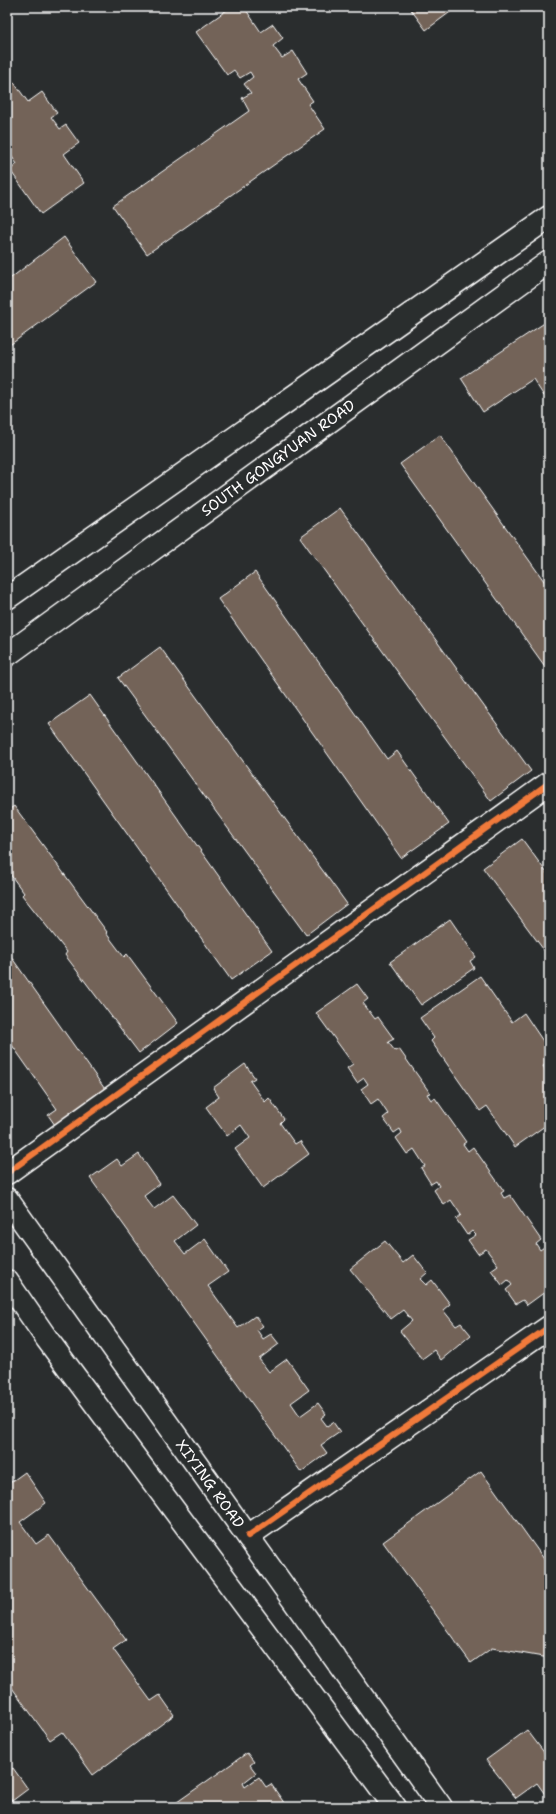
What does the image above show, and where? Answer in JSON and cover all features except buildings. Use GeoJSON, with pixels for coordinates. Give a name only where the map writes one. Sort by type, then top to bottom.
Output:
{"type":"FeatureCollection","features":[{"type":"Feature","properties":{"kind":"main road"},"geometry":{"type":"LineString","coordinates":[[7,598],[549,217]]}},
{"type":"Feature","properties":{"kind":"main road","name":"SOUTH GONGYUAN ROAD"},"geometry":{"type":"LineString","coordinates":[[7,655],[549,262]]}},
{"type":"Feature","properties":{"kind":"main road"},"geometry":{"type":"LineString","coordinates":[[7,1173],[549,782]]}},
{"type":"Feature","properties":{"kind":"main road","name":"XIYING ROAD"},"geometry":{"type":"LineString","coordinates":[[7,1199],[441,1807]]}},
{"type":"Feature","properties":{"kind":"main road"},"geometry":{"type":"LineString","coordinates":[[7,1281],[48,1339],[395,1807]]}},
{"type":"Feature","properties":{"kind":"main road"},"geometry":{"type":"LineString","coordinates":[[248,1536],[549,1328]]}},
{"type":"Feature","properties":{"kind":"cycle path"},"geometry":{"type":"LineString","coordinates":[[7,1173],[549,783]]}},
{"type":"Feature","properties":{"kind":"cycle path"},"geometry":{"type":"LineString","coordinates":[[248,1536],[549,1327]]}}]}
